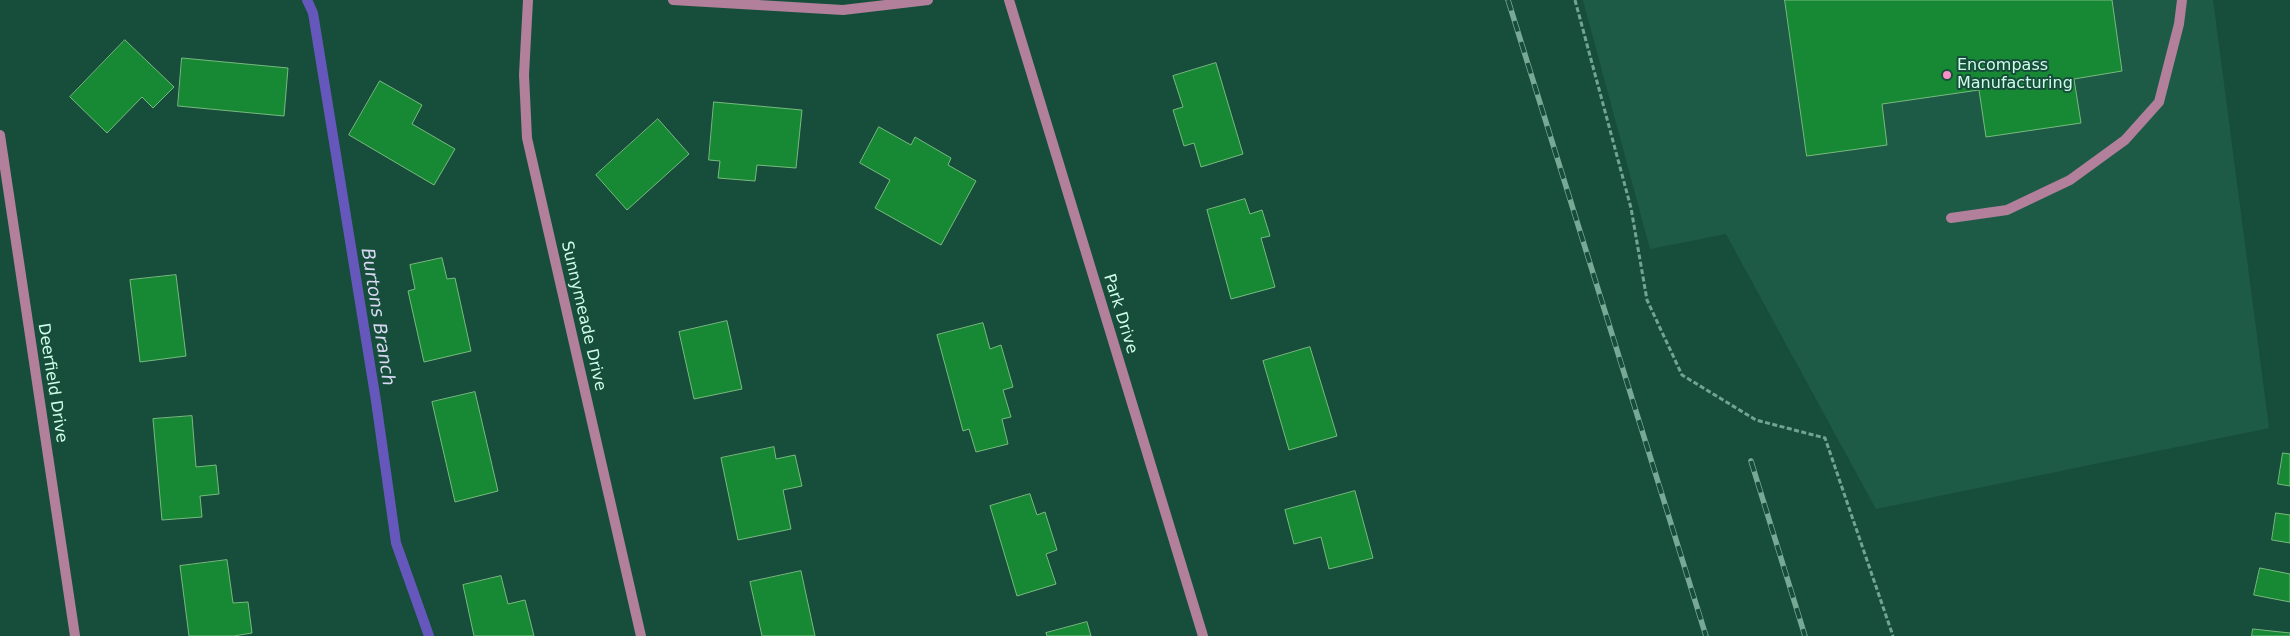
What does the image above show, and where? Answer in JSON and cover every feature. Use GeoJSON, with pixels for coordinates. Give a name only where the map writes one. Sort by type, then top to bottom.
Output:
{"type":"FeatureCollection","features":[{"type":"Feature","properties":{"kind":"street","name":"Sunnymeade Drive"},"geometry":{"type":"LineString","coordinates":[[528,0],[524,75],[527,138],[641,636]]}},
{"type":"Feature","properties":{"kind":"street"},"geometry":{"type":"LineString","coordinates":[[673,0],[843,10],[928,0]]}},
{"type":"Feature","properties":{"kind":"street","name":"Park Drive"},"geometry":{"type":"LineString","coordinates":[[1009,0],[1203,636]]}},
{"type":"Feature","properties":{"kind":"street"},"geometry":{"type":"LineString","coordinates":[[1951,218],[2007,210],[2070,180],[2125,140],[2159,102],[2179,24],[2182,0]]}},
{"type":"Feature","properties":{"kind":"street","name":"Deerfield Drive"},"geometry":{"type":"LineString","coordinates":[[0,135],[75,636]]}},
{"type":"Feature","properties":{"kind":"path"},"geometry":{"type":"LineString","coordinates":[[1575,0],[1631,208],[1647,300],[1682,375],[1756,420],[1825,438],[1893,636]]}},
{"type":"Feature","properties":{"kind":"shaded area"},"geometry":{"type":"Polygon","coordinates":[[[1583,0],[2213,0],[2269,428],[1876,509],[1726,234],[1650,249],[1583,0]]]}},
{"type":"Feature","properties":{"kind":"building","name":"Encompass Manufacturing"},"geometry":{"type":"Polygon","coordinates":[[[1785,0],[2112,0],[2122,71],[2074,79],[2081,123],[1986,137],[1979,90],[1882,104],[1887,145],[1807,156],[1785,0]]]}},
{"type":"Feature","properties":{"kind":"building"},"geometry":{"type":"Polygon","coordinates":[[[125,40],[174,87],[153,108],[142,97],[107,133],[70,97],[125,40]]]}},
{"type":"Feature","properties":{"kind":"building"},"geometry":{"type":"Polygon","coordinates":[[[182,58],[288,68],[284,116],[178,106],[182,58]]]}},
{"type":"Feature","properties":{"kind":"building"},"geometry":{"type":"Polygon","coordinates":[[[1216,63],[1243,154],[1201,167],[1194,143],[1184,146],[1173,110],[1183,107],[1173,76],[1216,63]]]}},
{"type":"Feature","properties":{"kind":"building"},"geometry":{"type":"Polygon","coordinates":[[[380,81],[422,105],[412,124],[455,149],[434,185],[349,135],[380,81]]]}},
{"type":"Feature","properties":{"kind":"building"},"geometry":{"type":"Polygon","coordinates":[[[714,102],[802,110],[796,168],[757,165],[755,181],[718,178],[720,161],[709,160],[714,102]]]}},
{"type":"Feature","properties":{"kind":"building"},"geometry":{"type":"Polygon","coordinates":[[[658,119],[689,154],[627,210],[596,175],[658,119]]]}},
{"type":"Feature","properties":{"kind":"building"},"geometry":{"type":"Polygon","coordinates":[[[879,127],[911,145],[915,137],[951,158],[948,165],[976,181],[941,245],[875,208],[890,180],[860,163],[879,127]]]}},
{"type":"Feature","properties":{"kind":"building"},"geometry":{"type":"Polygon","coordinates":[[[1245,199],[1250,214],[1262,210],[1270,236],[1261,238],[1275,287],[1231,299],[1207,210],[1245,199]]]}},
{"type":"Feature","properties":{"kind":"building"},"geometry":{"type":"Polygon","coordinates":[[[442,258],[447,279],[455,278],[471,351],[424,362],[408,291],[415,289],[410,265],[442,258]]]}},
{"type":"Feature","properties":{"kind":"building"},"geometry":{"type":"Polygon","coordinates":[[[176,275],[186,356],[140,362],[130,280],[176,275]]]}},
{"type":"Feature","properties":{"kind":"building"},"geometry":{"type":"Polygon","coordinates":[[[727,321],[742,389],[694,399],[679,332],[727,321]]]}},
{"type":"Feature","properties":{"kind":"building"},"geometry":{"type":"Polygon","coordinates":[[[983,323],[990,349],[1001,345],[1013,387],[1003,390],[1011,417],[1002,419],[1008,444],[976,452],[969,429],[963,431],[937,335],[983,323]]]}},
{"type":"Feature","properties":{"kind":"building"},"geometry":{"type":"Polygon","coordinates":[[[1310,347],[1337,436],[1289,450],[1263,361],[1310,347]]]}},
{"type":"Feature","properties":{"kind":"building"},"geometry":{"type":"Polygon","coordinates":[[[475,392],[498,491],[455,502],[432,402],[475,392]]]}},
{"type":"Feature","properties":{"kind":"building"},"geometry":{"type":"Polygon","coordinates":[[[192,416],[196,467],[216,465],[219,494],[200,496],[202,517],[162,520],[153,419],[192,416]]]}},
{"type":"Feature","properties":{"kind":"building"},"geometry":{"type":"Polygon","coordinates":[[[774,447],[776,459],[795,455],[802,486],[783,490],[791,529],[738,540],[721,458],[774,447]]]}},
{"type":"Feature","properties":{"kind":"building"},"geometry":{"type":"Polygon","coordinates":[[[2283,453],[2290,454],[2290,486],[2278,484],[2283,453]]]}},
{"type":"Feature","properties":{"kind":"building"},"geometry":{"type":"Polygon","coordinates":[[[1355,491],[1373,558],[1329,569],[1321,537],[1294,544],[1285,510],[1355,491]]]}},
{"type":"Feature","properties":{"kind":"building"},"geometry":{"type":"Polygon","coordinates":[[[1030,494],[1037,515],[1045,512],[1057,550],[1046,554],[1056,584],[1017,596],[990,506],[1030,494]]]}},
{"type":"Feature","properties":{"kind":"building"},"geometry":{"type":"Polygon","coordinates":[[[2276,513],[2290,515],[2290,543],[2272,540],[2276,513]]]}},
{"type":"Feature","properties":{"kind":"building"},"geometry":{"type":"Polygon","coordinates":[[[227,560],[233,603],[248,602],[252,633],[234,636],[189,636],[180,566],[227,560]]]}},
{"type":"Feature","properties":{"kind":"building"},"geometry":{"type":"Polygon","coordinates":[[[2260,568],[2290,574],[2290,602],[2254,595],[2260,568]]]}},
{"type":"Feature","properties":{"kind":"building"},"geometry":{"type":"Polygon","coordinates":[[[801,571],[815,636],[762,636],[750,582],[801,571]]]}},
{"type":"Feature","properties":{"kind":"building"},"geometry":{"type":"Polygon","coordinates":[[[501,576],[508,604],[525,600],[534,636],[474,636],[463,585],[501,576]]]}},
{"type":"Feature","properties":{"kind":"building"},"geometry":{"type":"Polygon","coordinates":[[[1087,622],[1091,636],[1047,636],[1046,633],[1087,622]]]}},
{"type":"Feature","properties":{"kind":"building"},"geometry":{"type":"Polygon","coordinates":[[[2253,629],[2290,633],[2290,636],[2252,636],[2253,629]]]}},
{"type":"Feature","properties":{"kind":"waterway","name":"Burtons Branch"},"geometry":{"type":"LineString","coordinates":[[307,0],[313,13],[376,401],[396,543],[429,636]]}},
{"type":"Feature","properties":{"kind":"railway"},"geometry":{"type":"LineString","coordinates":[[1508,0],[1706,636]]}},
{"type":"Feature","properties":{"kind":"railway"},"geometry":{"type":"LineString","coordinates":[[1751,461],[1805,636]]}},
{"type":"Feature","properties":{"kind":"place","name":"Encompass Manufacturing"},"geometry":{"type":"Point","coordinates":[1947,75]}}]}
